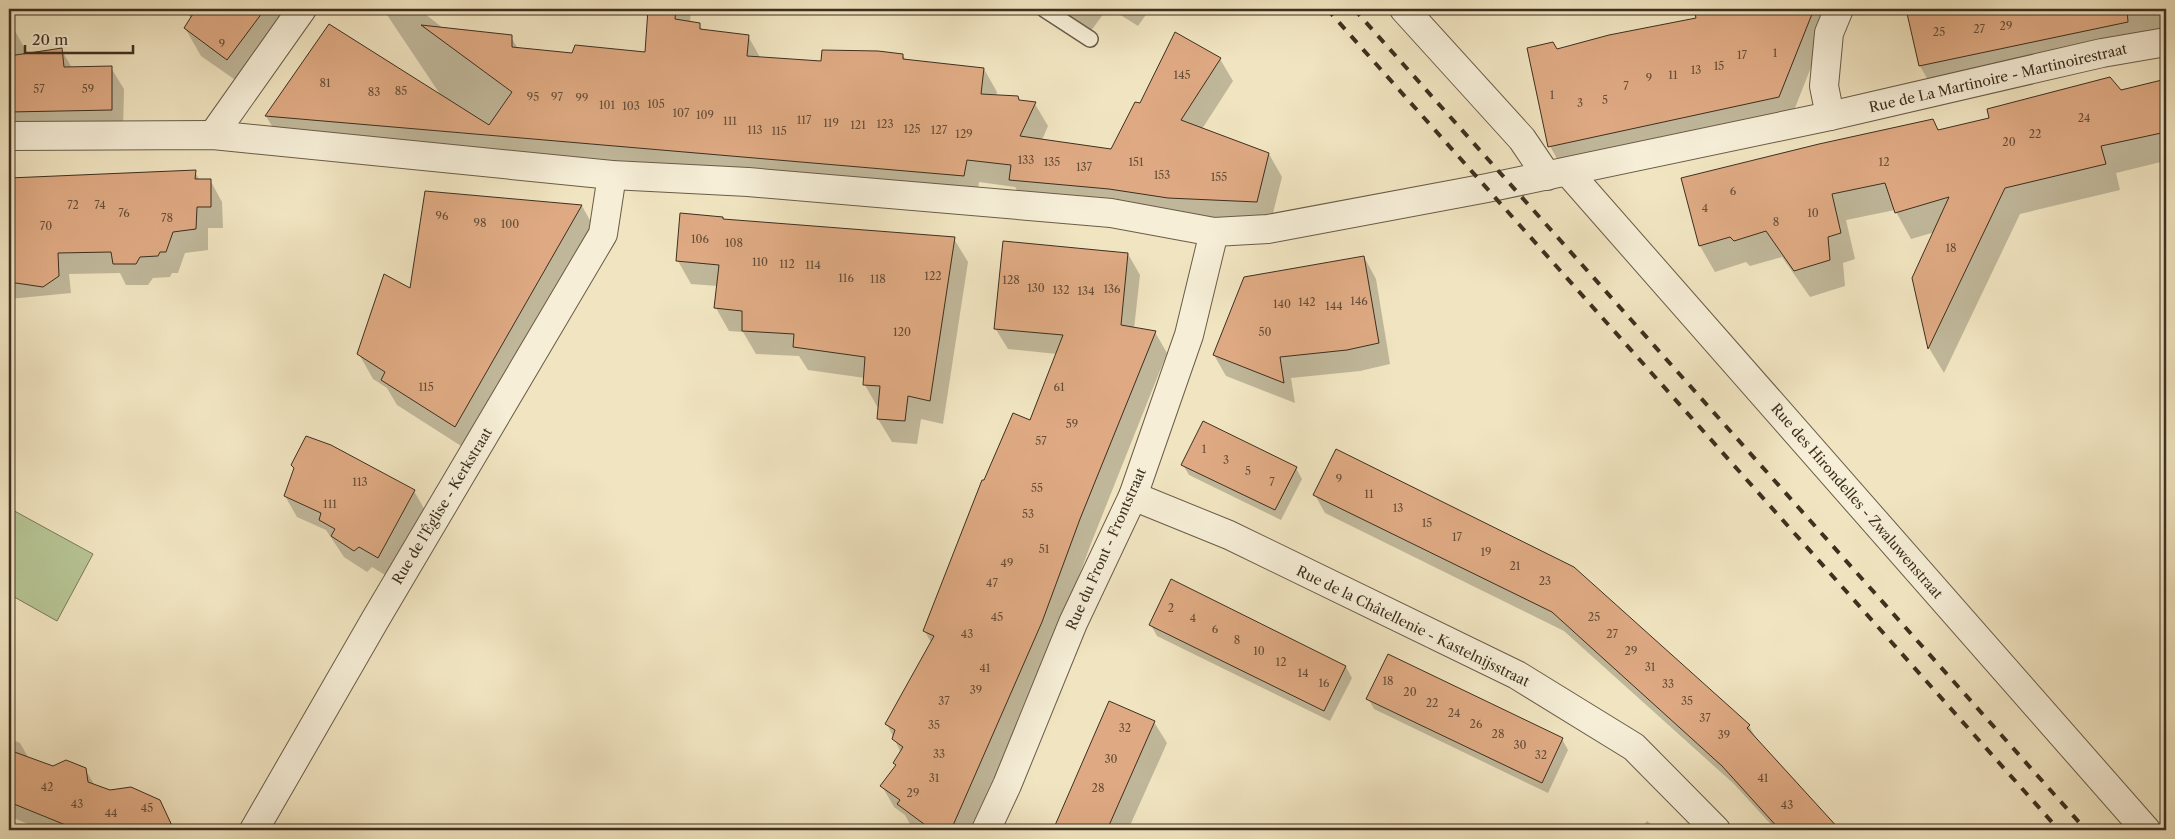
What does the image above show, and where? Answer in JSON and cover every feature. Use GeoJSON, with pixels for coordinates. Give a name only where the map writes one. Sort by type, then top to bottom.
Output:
{"type":"FeatureCollection","features":[{"type":"Feature","properties":{"kind":"street"},"geometry":{"type":"LineString","coordinates":[[213,135],[302,9]]}},
{"type":"Feature","properties":{"kind":"street","name":"Rue des Hirondelles - Zwaluwenstraat"},"geometry":{"type":"LineString","coordinates":[[1404,9],[1557,174],[2146,830]]}},
{"type":"Feature","properties":{"kind":"street"},"geometry":{"type":"LineString","coordinates":[[1830,116],[1824,86],[1829,33],[1839,9]]}},
{"type":"Feature","properties":{"kind":"street","name":"Rue de La Martinoire - Martinoirestraat"},"geometry":{"type":"LineString","coordinates":[[9,136],[213,135],[612,175],[748,182],[1111,213],[1214,232],[1268,229],[1557,174],[1830,116],[2102,53],[2166,42]]}},
{"type":"Feature","properties":{"kind":"street","name":"Rue de l'Église - Kerkstraat"},"geometry":{"type":"LineString","coordinates":[[254,830],[375,620],[603,234],[612,175]]}},
{"type":"Feature","properties":{"kind":"street","name":"Rue du Front - Frontstraat"},"geometry":{"type":"LineString","coordinates":[[986,830],[1007,785],[1073,623],[1133,496],[1189,335],[1214,232]]}},
{"type":"Feature","properties":{"kind":"street","name":"Rue de la Châtellenie - Kastelnijsstraat"},"geometry":{"type":"LineString","coordinates":[[1133,496],[1228,535],[1517,675],[1634,747],[1716,830]]}},
{"type":"Feature","properties":{"kind":"lane"},"geometry":{"type":"LineString","coordinates":[[1044,9],[1090,39]]}},
{"type":"Feature","properties":{"kind":"green space"},"geometry":{"type":"Polygon","coordinates":[[[9,508],[93,554],[57,621],[9,594],[9,508]]]}},
{"type":"Feature","properties":{"kind":"building"},"geometry":{"type":"Polygon","coordinates":[[[196,9],[265,9],[227,60],[184,28],[196,9]]]}},
{"type":"Feature","properties":{"kind":"building"},"geometry":{"type":"Polygon","coordinates":[[[648,9],[676,9],[675,19],[700,23],[700,29],[749,35],[747,56],[821,61],[822,50],[878,51],[903,54],[903,59],[984,68],[981,94],[1018,96],[1019,100],[1036,102],[1020,136],[1111,149],[1135,102],[1140,103],[1175,32],[1221,58],[1181,120],[1269,153],[1257,202],[1168,198],[1109,189],[1009,180],[1011,165],[967,160],[964,176],[265,116],[329,24],[489,125],[512,92],[421,25],[512,35],[512,47],[572,53],[575,45],[645,52],[648,9]]]}},
{"type":"Feature","properties":{"kind":"building"},"geometry":{"type":"Polygon","coordinates":[[[1694,9],[1814,9],[1779,97],[1548,147],[1527,48],[1553,42],[1557,49],[1609,35],[1696,18],[1694,9]]]}},
{"type":"Feature","properties":{"kind":"building"},"geometry":{"type":"Polygon","coordinates":[[[1906,9],[2127,9],[2128,22],[1919,66],[1906,9]]]}},
{"type":"Feature","properties":{"kind":"building"},"geometry":{"type":"Polygon","coordinates":[[[62,48],[64,67],[112,66],[112,110],[9,112],[9,56],[62,48]]]}},
{"type":"Feature","properties":{"kind":"building"},"geometry":{"type":"Polygon","coordinates":[[[2110,77],[2121,90],[2166,79],[2166,132],[2101,146],[2106,164],[2005,188],[1928,349],[1912,278],[1949,197],[1895,213],[1885,183],[1832,194],[1841,233],[1828,237],[1830,260],[1794,271],[1766,231],[1734,241],[1730,237],[1699,246],[1681,178],[1819,144],[1933,119],[1938,130],[1989,118],[1987,109],[2110,77]]]}},
{"type":"Feature","properties":{"kind":"building"},"geometry":{"type":"Polygon","coordinates":[[[196,170],[195,179],[211,179],[211,207],[197,207],[196,229],[173,232],[166,252],[160,252],[158,256],[140,257],[136,264],[113,264],[111,252],[58,253],[59,276],[43,287],[9,282],[9,178],[196,170]]]}},
{"type":"Feature","properties":{"kind":"building"},"geometry":{"type":"Polygon","coordinates":[[[425,191],[582,205],[455,427],[381,380],[385,372],[357,354],[384,274],[410,288],[425,191]]]}},
{"type":"Feature","properties":{"kind":"building"},"geometry":{"type":"Polygon","coordinates":[[[680,213],[723,217],[723,219],[955,237],[930,401],[908,396],[905,421],[877,419],[880,386],[863,385],[865,357],[793,347],[794,334],[742,331],[742,311],[714,308],[719,265],[676,261],[680,213]]]}},
{"type":"Feature","properties":{"kind":"building"},"geometry":{"type":"Polygon","coordinates":[[[1003,241],[1128,253],[1121,325],[1156,331],[1080,519],[1042,622],[951,830],[932,830],[897,804],[900,800],[880,786],[896,765],[893,763],[903,747],[892,739],[895,730],[885,724],[934,636],[923,631],[982,480],[984,480],[1013,413],[1030,420],[1063,335],[994,329],[1003,241]]]}},
{"type":"Feature","properties":{"kind":"building"},"geometry":{"type":"Polygon","coordinates":[[[1364,256],[1379,343],[1347,350],[1280,357],[1284,383],[1213,355],[1244,277],[1364,256]]]}},
{"type":"Feature","properties":{"kind":"building"},"geometry":{"type":"Polygon","coordinates":[[[1203,421],[1297,467],[1275,510],[1181,465],[1203,421]]]}},
{"type":"Feature","properties":{"kind":"building"},"geometry":{"type":"Polygon","coordinates":[[[306,436],[331,445],[415,490],[378,558],[359,547],[354,551],[331,536],[335,529],[319,520],[321,513],[284,496],[294,468],[291,465],[306,436]]]}},
{"type":"Feature","properties":{"kind":"building"},"geometry":{"type":"Polygon","coordinates":[[[1336,449],[1574,567],[1750,725],[1747,728],[1840,830],[1780,830],[1722,766],[1552,612],[1313,495],[1336,449]]]}},
{"type":"Feature","properties":{"kind":"building"},"geometry":{"type":"Polygon","coordinates":[[[1171,579],[1346,666],[1324,711],[1149,625],[1171,579]]]}},
{"type":"Feature","properties":{"kind":"building"},"geometry":{"type":"Polygon","coordinates":[[[1388,654],[1563,738],[1542,783],[1366,699],[1388,654]]]}},
{"type":"Feature","properties":{"kind":"building"},"geometry":{"type":"Polygon","coordinates":[[[1109,701],[1155,721],[1107,830],[1053,830],[1109,701]]]}},
{"type":"Feature","properties":{"kind":"building"},"geometry":{"type":"Polygon","coordinates":[[[9,750],[53,766],[66,760],[86,768],[88,782],[110,790],[131,787],[160,800],[174,830],[78,830],[9,802],[9,750]]]}},
{"type":"Feature","properties":{"kind":"railway"},"geometry":{"type":"LineString","coordinates":[[1327,9],[2059,830]]}},
{"type":"Feature","properties":{"kind":"railway"},"geometry":{"type":"LineString","coordinates":[[1354,9],[2086,830]]}}]}
